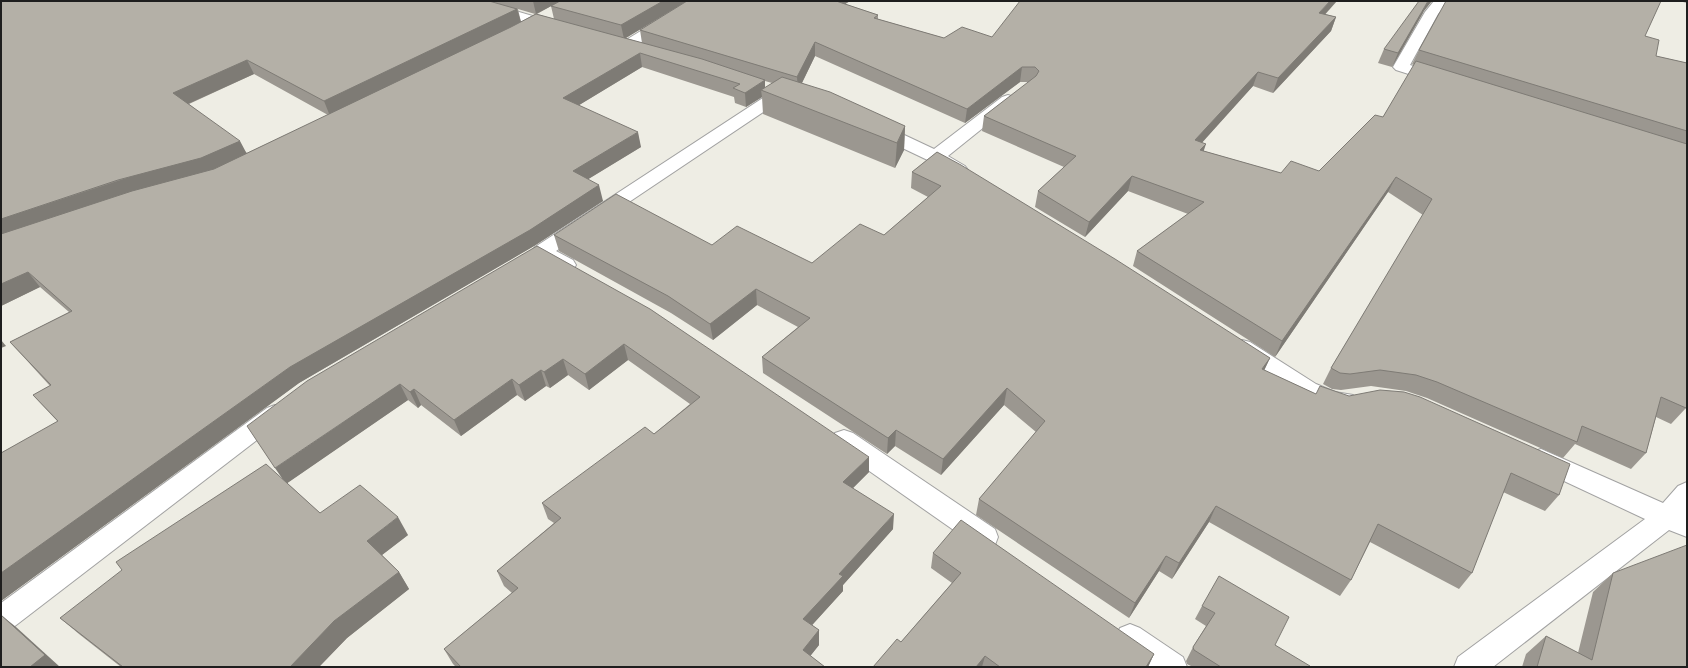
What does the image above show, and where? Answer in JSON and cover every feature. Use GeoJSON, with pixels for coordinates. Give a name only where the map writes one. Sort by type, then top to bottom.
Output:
{"type":"FeatureCollection","features":[{"type":"Feature","properties":{"kind":"street"},"geometry":{"type":"LineString","coordinates":[[466,1],[574,32]]}},
{"type":"Feature","properties":{"kind":"street"},"geometry":{"type":"LineString","coordinates":[[648,52],[618,44],[700,1]]}},
{"type":"Feature","properties":{"kind":"street"},"geometry":{"type":"LineString","coordinates":[[1442,1],[1432,12],[1401,67],[1454,84]]}},
{"type":"Feature","properties":{"kind":"street"},"geometry":{"type":"LineString","coordinates":[[516,33],[556,11]]}},
{"type":"Feature","properties":{"kind":"street"},"geometry":{"type":"LineString","coordinates":[[522,264],[788,96],[760,86]]}},
{"type":"Feature","properties":{"kind":"street"},"geometry":{"type":"LineString","coordinates":[[936,156],[1021,91]]}},
{"type":"Feature","properties":{"kind":"street"},"geometry":{"type":"LineString","coordinates":[[858,121],[936,156],[973,178]]}},
{"type":"Feature","properties":{"kind":"street"},"geometry":{"type":"LineString","coordinates":[[542,251],[582,274]]}},
{"type":"Feature","properties":{"kind":"street"},"geometry":{"type":"LineString","coordinates":[[1225,338],[1278,372],[1323,397],[1340,402],[1362,398]]}},
{"type":"Feature","properties":{"kind":"street"},"geometry":{"type":"LineString","coordinates":[[1,620],[295,399]]}},
{"type":"Feature","properties":{"kind":"street"},"geometry":{"type":"LineString","coordinates":[[824,427],[1001,549]]}},
{"type":"Feature","properties":{"kind":"street"},"geometry":{"type":"LineString","coordinates":[[1527,452],[1678,521]]}},
{"type":"Feature","properties":{"kind":"street"},"geometry":{"type":"LineString","coordinates":[[1469,667],[1678,521],[1687,492]]}},
{"type":"Feature","properties":{"kind":"street"},"geometry":{"type":"LineString","coordinates":[[1113,626],[1172,667]]}},
{"type":"Feature","properties":{"kind":"building"},"geometry":{"type":"Polygon","coordinates":[[[1,1],[489,1],[517,9],[324,101],[247,60],[173,93],[240,141],[201,158],[118,180],[1,219],[1,1]]]}},
{"type":"Feature","properties":{"kind":"building"},"geometry":{"type":"Polygon","coordinates":[[[560,1],[663,1],[621,25],[551,6],[560,1]]]}},
{"type":"Feature","properties":{"kind":"building"},"geometry":{"type":"Polygon","coordinates":[[[687,1],[836,1],[878,15],[874,18],[944,38],[962,27],[992,37],[1020,1],[1330,1],[1319,13],[1336,17],[1278,78],[1258,72],[1195,140],[1206,144],[1200,150],[1281,173],[1291,161],[1319,171],[1375,115],[1383,117],[1416,61],[1687,144],[1686,408],[1661,397],[1646,453],[1582,426],[1577,442],[1437,382],[1416,375],[1380,370],[1350,374],[1340,373],[1331,368],[1432,199],[1396,177],[1282,341],[1137,251],[1204,202],[1132,176],[1089,222],[1038,191],[1076,156],[984,116],[1036,76],[1039,71],[1035,67],[1022,67],[967,109],[815,42],[797,77],[640,30],[687,1]]]}},
{"type":"Feature","properties":{"kind":"building"},"geometry":{"type":"Polygon","coordinates":[[[1419,1],[1428,1],[1398,53],[1384,49],[1419,1]]]}},
{"type":"Feature","properties":{"kind":"building"},"geometry":{"type":"Polygon","coordinates":[[[1446,1],[1661,1],[1645,36],[1659,40],[1656,56],[1687,63],[1687,131],[1419,50],[1446,1]]]}},
{"type":"Feature","properties":{"kind":"building"},"geometry":{"type":"Polygon","coordinates":[[[536,14],[702,59],[765,80],[745,93],[733,88],[740,84],[640,53],[563,98],[638,132],[573,171],[599,185],[530,230],[290,367],[1,573],[1,453],[58,421],[33,395],[51,385],[10,342],[72,311],[28,272],[1,284],[1,234],[132,191],[214,169],[536,14]]]}},
{"type":"Feature","properties":{"kind":"building"},"geometry":{"type":"Polygon","coordinates":[[[782,77],[830,92],[905,126],[897,143],[761,90],[782,77]]]}},
{"type":"Feature","properties":{"kind":"building"},"geometry":{"type":"Polygon","coordinates":[[[937,152],[961,165],[1115,259],[1270,358],[1262,369],[1316,394],[1320,386],[1349,396],[1380,390],[1404,392],[1420,397],[1570,464],[1559,495],[1511,473],[1472,573],[1378,524],[1351,580],[1216,506],[1179,563],[1166,556],[1135,603],[979,499],[1045,421],[1007,388],[943,459],[896,430],[888,438],[762,357],[810,318],[756,289],[710,324],[668,296],[554,235],[616,194],[712,245],[737,226],[812,263],[860,224],[884,235],[941,186],[912,172],[937,152]]]}},
{"type":"Feature","properties":{"kind":"building"},"geometry":{"type":"Polygon","coordinates":[[[537,246],[650,309],[869,457],[843,482],[894,514],[839,574],[843,576],[803,619],[819,630],[803,650],[825,667],[461,667],[444,649],[518,588],[497,571],[561,518],[542,503],[645,427],[654,434],[700,397],[624,344],[585,374],[563,359],[544,372],[541,370],[519,385],[512,379],[454,420],[414,389],[410,392],[400,384],[275,468],[247,426],[307,381],[537,246]]]}},
{"type":"Feature","properties":{"kind":"building"},"geometry":{"type":"Polygon","coordinates":[[[266,464],[320,513],[360,485],[398,517],[367,541],[399,572],[334,621],[290,667],[123,667],[60,618],[122,570],[116,562],[266,464]]]}},
{"type":"Feature","properties":{"kind":"building"},"geometry":{"type":"Polygon","coordinates":[[[961,520],[1154,654],[1146,667],[1000,667],[985,656],[976,667],[873,667],[897,639],[901,642],[961,573],[933,553],[961,520]]]}},
{"type":"Feature","properties":{"kind":"building"},"geometry":{"type":"Polygon","coordinates":[[[1687,545],[1687,667],[1537,667],[1546,636],[1592,660],[1613,573],[1687,545]]]}},
{"type":"Feature","properties":{"kind":"building"},"geometry":{"type":"Polygon","coordinates":[[[1219,576],[1289,617],[1275,645],[1310,666],[1309,667],[1221,667],[1194,650],[1193,647],[1215,613],[1202,606],[1219,576]]]}},
{"type":"Feature","properties":{"kind":"building"},"geometry":{"type":"Polygon","coordinates":[[[1,615],[45,655],[30,667],[1,667],[1,615]]]}}]}
